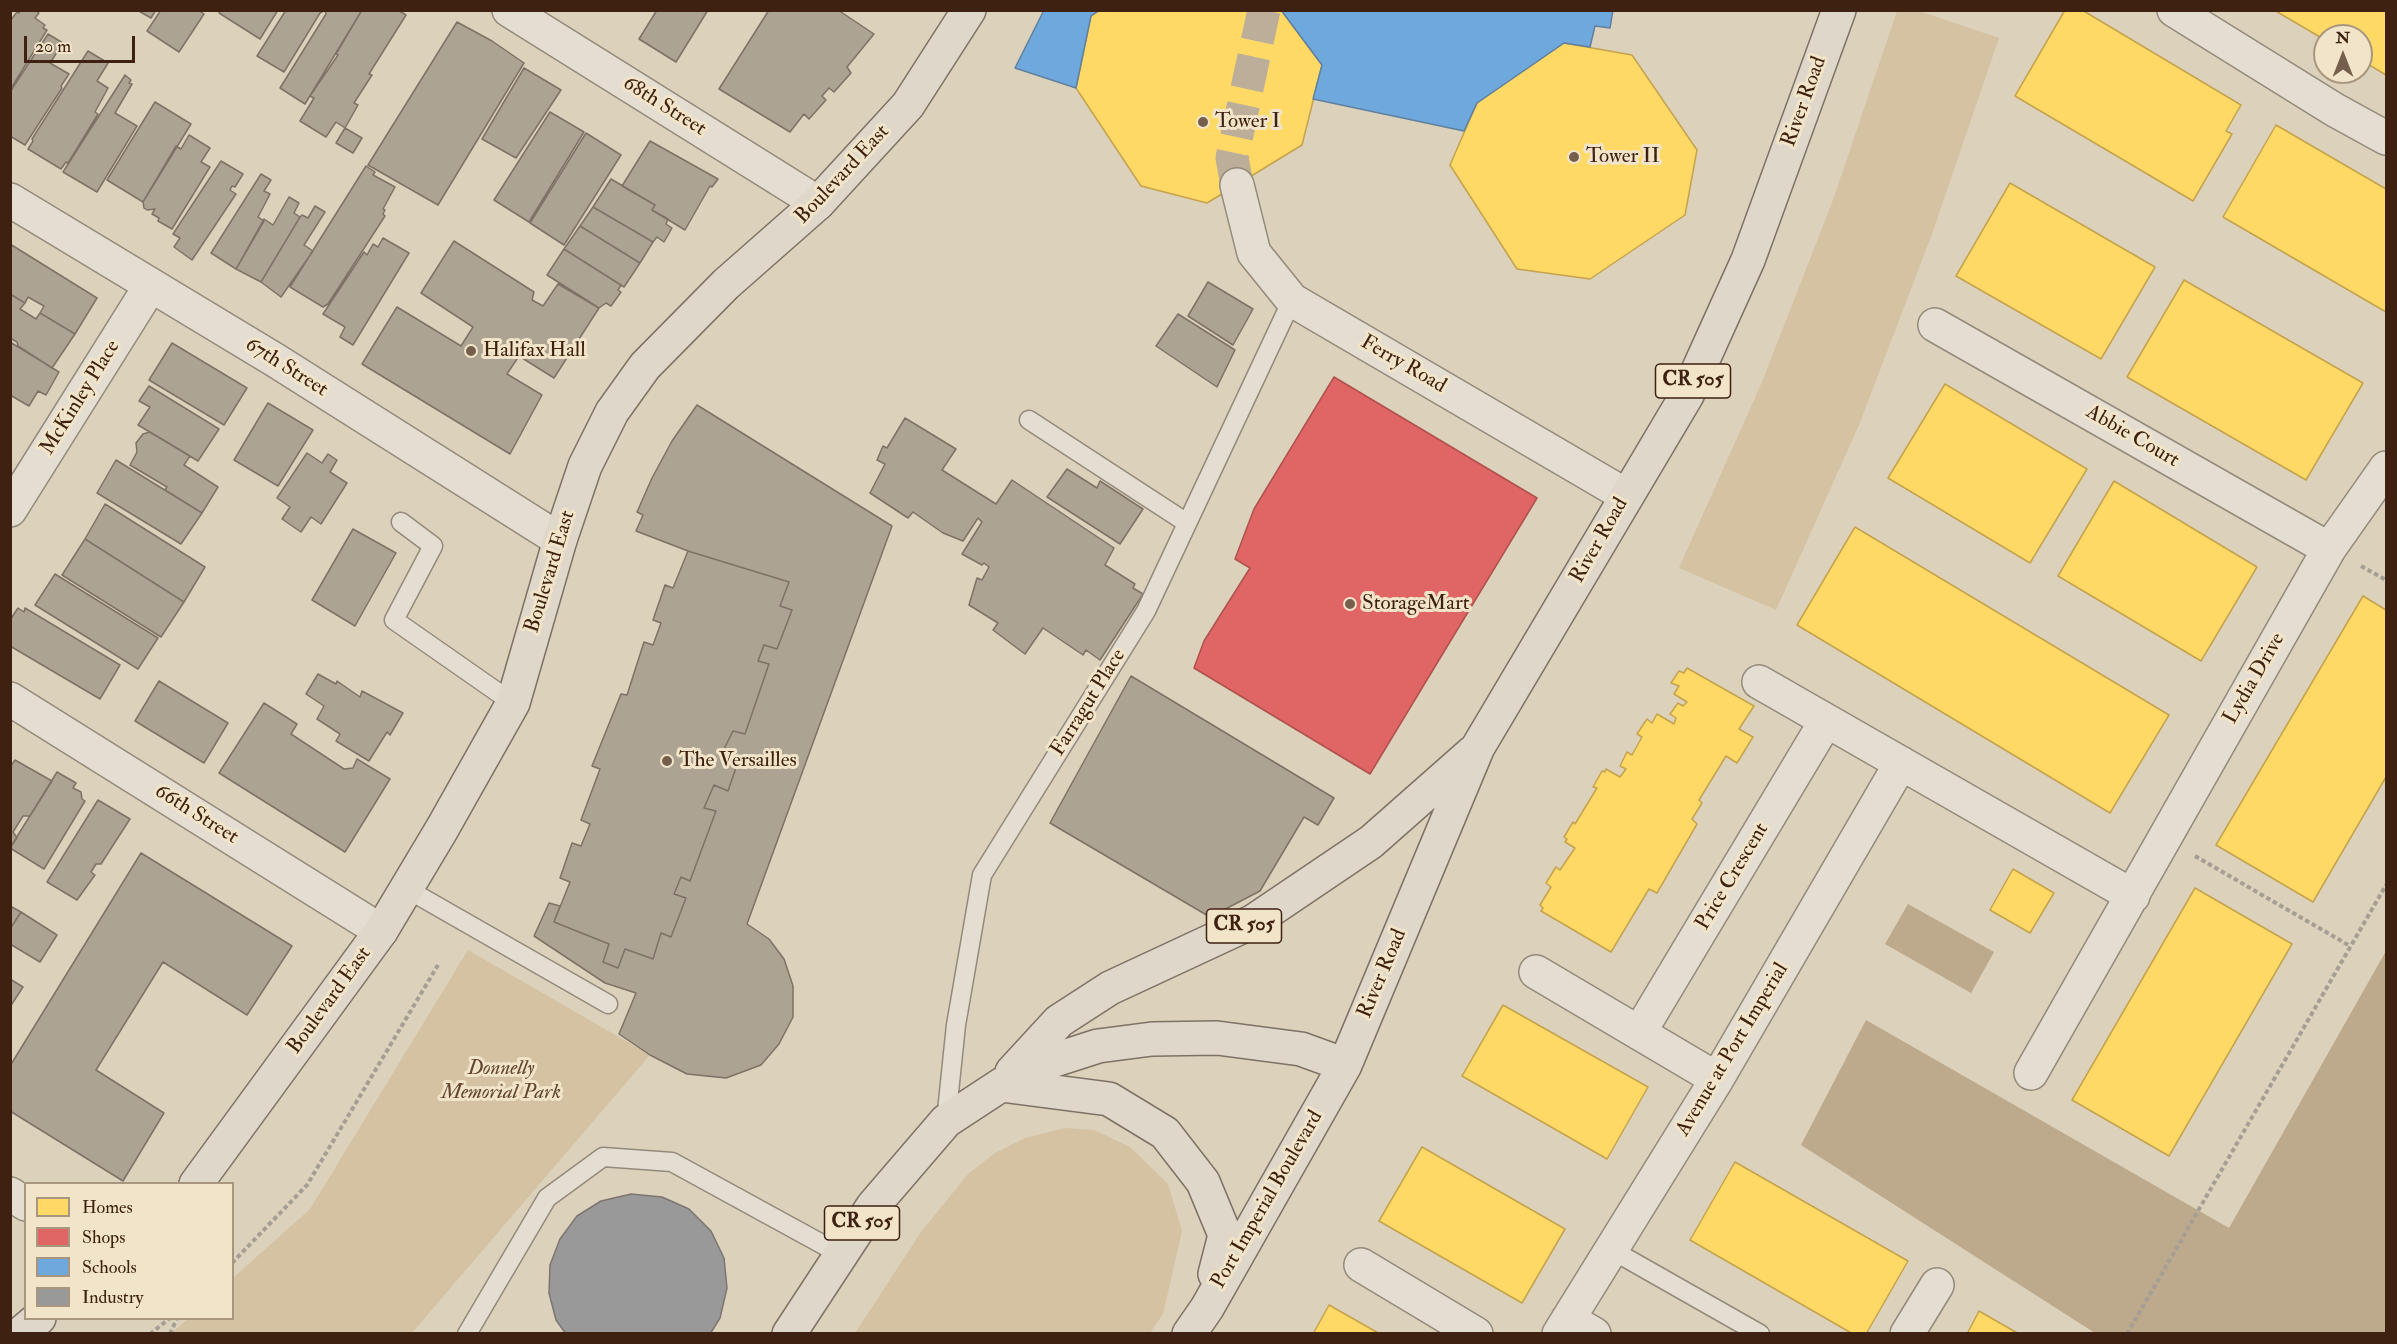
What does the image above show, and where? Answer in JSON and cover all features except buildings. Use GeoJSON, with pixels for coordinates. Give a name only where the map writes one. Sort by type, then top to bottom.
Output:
{"type":"FeatureCollection","features":[{"type":"Feature","properties":{"kind":"main road","name":"Boulevard East"},"geometry":{"type":"LineString","coordinates":[[197,1182],[381,931],[513,703],[560,540],[585,466],[612,412],[645,366],[726,284],[818,203],[908,105],[969,10]]}},
{"type":"Feature","properties":{"kind":"main road","name":"River Road"},"geometry":{"type":"LineString","coordinates":[[1345,1065],[1478,747],[1687,395],[1748,260],[1839,10]]}},
{"type":"Feature","properties":{"kind":"main road","name":"CR 505"},"geometry":{"type":"LineString","coordinates":[[1000,1085],[1059,1021],[1110,988],[1254,921],[1371,842],[1478,747]]}},
{"type":"Feature","properties":{"kind":"main road","name":"CR 505"},"geometry":{"type":"LineString","coordinates":[[789,1334],[873,1206],[946,1121],[1000,1085],[1042,1064],[1098,1046],[1152,1039],[1217,1038],[1301,1049],[1345,1065]]}},
{"type":"Feature","properties":{"kind":"main road","name":"Port Imperial Boulevard"},"geometry":{"type":"LineString","coordinates":[[1198,1321],[1345,1065]]}},
{"type":"Feature","properties":{"kind":"main road"},"geometry":{"type":"LineString","coordinates":[[1000,1085],[1109,1099],[1165,1133],[1203,1182],[1224,1235],[1198,1321]]}},
{"type":"Feature","properties":{"kind":"main road"},"geometry":{"type":"LineString","coordinates":[[20,1334],[37,1320]]}},
{"type":"Feature","properties":{"kind":"street","name":"68th Street"},"geometry":{"type":"LineString","coordinates":[[509,10],[818,203]]}},
{"type":"Feature","properties":{"kind":"street"},"geometry":{"type":"LineString","coordinates":[[2174,10],[2335,110],[2386,138]]}},
{"type":"Feature","properties":{"kind":"street","name":"Ferry Road"},"geometry":{"type":"LineString","coordinates":[[1237,185],[1254,253],[1292,300],[1627,496]]}},
{"type":"Feature","properties":{"kind":"street","name":"67th Street"},"geometry":{"type":"LineString","coordinates":[[10,200],[275,360],[560,540]]}},
{"type":"Feature","properties":{"kind":"street","name":"McKinley Place"},"geometry":{"type":"LineString","coordinates":[[10,510],[151,285]]}},
{"type":"Feature","properties":{"kind":"street","name":"Abbie Court"},"geometry":{"type":"LineString","coordinates":[[1935,325],[2329,549]]}},
{"type":"Feature","properties":{"kind":"street","name":"Lydia Drive"},"geometry":{"type":"LineString","coordinates":[[2031,1073],[2329,549],[2386,468]]}},
{"type":"Feature","properties":{"kind":"street"},"geometry":{"type":"LineString","coordinates":[[1759,682],[2133,896]]}},
{"type":"Feature","properties":{"kind":"street","name":"66th Street"},"geometry":{"type":"LineString","coordinates":[[10,699],[381,931]]}},
{"type":"Feature","properties":{"kind":"street","name":"Price Crescent"},"geometry":{"type":"LineString","coordinates":[[1639,1033],[1826,721]]}},
{"type":"Feature","properties":{"kind":"street","name":"Avenue at Port Imperial"},"geometry":{"type":"LineString","coordinates":[[1573,1329],[1612,1250],[1717,1079],[1901,763]]}},
{"type":"Feature","properties":{"kind":"street"},"geometry":{"type":"LineString","coordinates":[[1536,972],[1717,1079]]}},
{"type":"Feature","properties":{"kind":"street"},"geometry":{"type":"LineString","coordinates":[[10,1194],[24,1203]]}},
{"type":"Feature","properties":{"kind":"street"},"geometry":{"type":"LineString","coordinates":[[1361,1265],[1476,1334]]}},
{"type":"Feature","properties":{"kind":"street"},"geometry":{"type":"LineString","coordinates":[[1907,1334],[1937,1285]]}},
{"type":"Feature","properties":{"kind":"lane","name":"Farragut Place"},"geometry":{"type":"LineString","coordinates":[[946,1121],[956,1025],[982,875],[1146,611],[1292,300]]}},
{"type":"Feature","properties":{"kind":"lane"},"geometry":{"type":"LineString","coordinates":[[1029,420],[1188,523]]}},
{"type":"Feature","properties":{"kind":"lane"},"geometry":{"type":"LineString","coordinates":[[401,522],[433,546],[394,620],[513,703]]}},
{"type":"Feature","properties":{"kind":"lane"},"geometry":{"type":"LineString","coordinates":[[407,889],[608,1004]]}},
{"type":"Feature","properties":{"kind":"lane"},"geometry":{"type":"LineString","coordinates":[[467,1334],[547,1198],[603,1157],[672,1162],[842,1255]]}},
{"type":"Feature","properties":{"kind":"lane"},"geometry":{"type":"LineString","coordinates":[[1612,1250],[1760,1334]]}},
{"type":"Feature","properties":{"kind":"path"},"geometry":{"type":"LineString","coordinates":[[2165,839],[2349,946]]}},
{"type":"Feature","properties":{"kind":"path"},"geometry":{"type":"LineString","coordinates":[[2127,1334],[2386,885]]}},
{"type":"Feature","properties":{"kind":"path"},"geometry":{"type":"LineString","coordinates":[[234,1261],[307,1185],[438,965]]}},
{"type":"Feature","properties":{"kind":"path"},"geometry":{"type":"LineString","coordinates":[[150,1334],[168,1320]]}},
{"type":"Feature","properties":{"kind":"path"},"geometry":{"type":"LineString","coordinates":[[170,1334],[176,1320]]}},
{"type":"Feature","properties":{"kind":"green space"},"geometry":{"type":"Polygon","coordinates":[[[1897,11],[1919,11],[1999,38],[1932,234],[1859,425],[1776,610],[1679,568],[1762,382],[1833,200],[1897,11]]]}},
{"type":"Feature","properties":{"kind":"green space","name":"Donnelly Memorial Park"},"geometry":{"type":"Polygon","coordinates":[[[468,950],[650,1055],[412,1333],[171,1333],[187,1320],[234,1320],[234,1277],[310,1209],[468,950]]]}},
{"type":"Feature","properties":{"kind":"green space"},"geometry":{"type":"Polygon","coordinates":[[[1065,1128],[1094,1130],[1130,1147],[1168,1184],[1182,1231],[1163,1314],[1150,1333],[855,1333],[921,1232],[968,1174],[995,1153],[1025,1138],[1065,1128]]]}},
{"type":"Feature","properties":{"kind":"shaded area"},"geometry":{"type":"Polygon","coordinates":[[[1908,904],[1994,952],[1971,993],[1885,944],[1908,904]]]}},
{"type":"Feature","properties":{"kind":"shaded area"},"geometry":{"type":"Polygon","coordinates":[[[2386,951],[2386,1333],[2095,1333],[1801,1145],[1866,1020],[2229,1228],[2386,951]]]}},
{"type":"Feature","properties":{"kind":"tunnel"},"geometry":{"type":"LineString","coordinates":[[1237,185],[1232,158],[1264,10]]}},
{"type":"Feature","properties":{"kind":"place","name":"Tower I"},"geometry":{"type":"Point","coordinates":[1203,122]}},
{"type":"Feature","properties":{"kind":"place","name":"Tower II"},"geometry":{"type":"Point","coordinates":[1574,157]}},
{"type":"Feature","properties":{"kind":"place","name":"Halifax Hall"},"geometry":{"type":"Point","coordinates":[471,351]}},
{"type":"Feature","properties":{"kind":"place","name":"StorageMart"},"geometry":{"type":"Point","coordinates":[1350,604]}},
{"type":"Feature","properties":{"kind":"place","name":"The Versailles"},"geometry":{"type":"Point","coordinates":[667,761]}}]}
